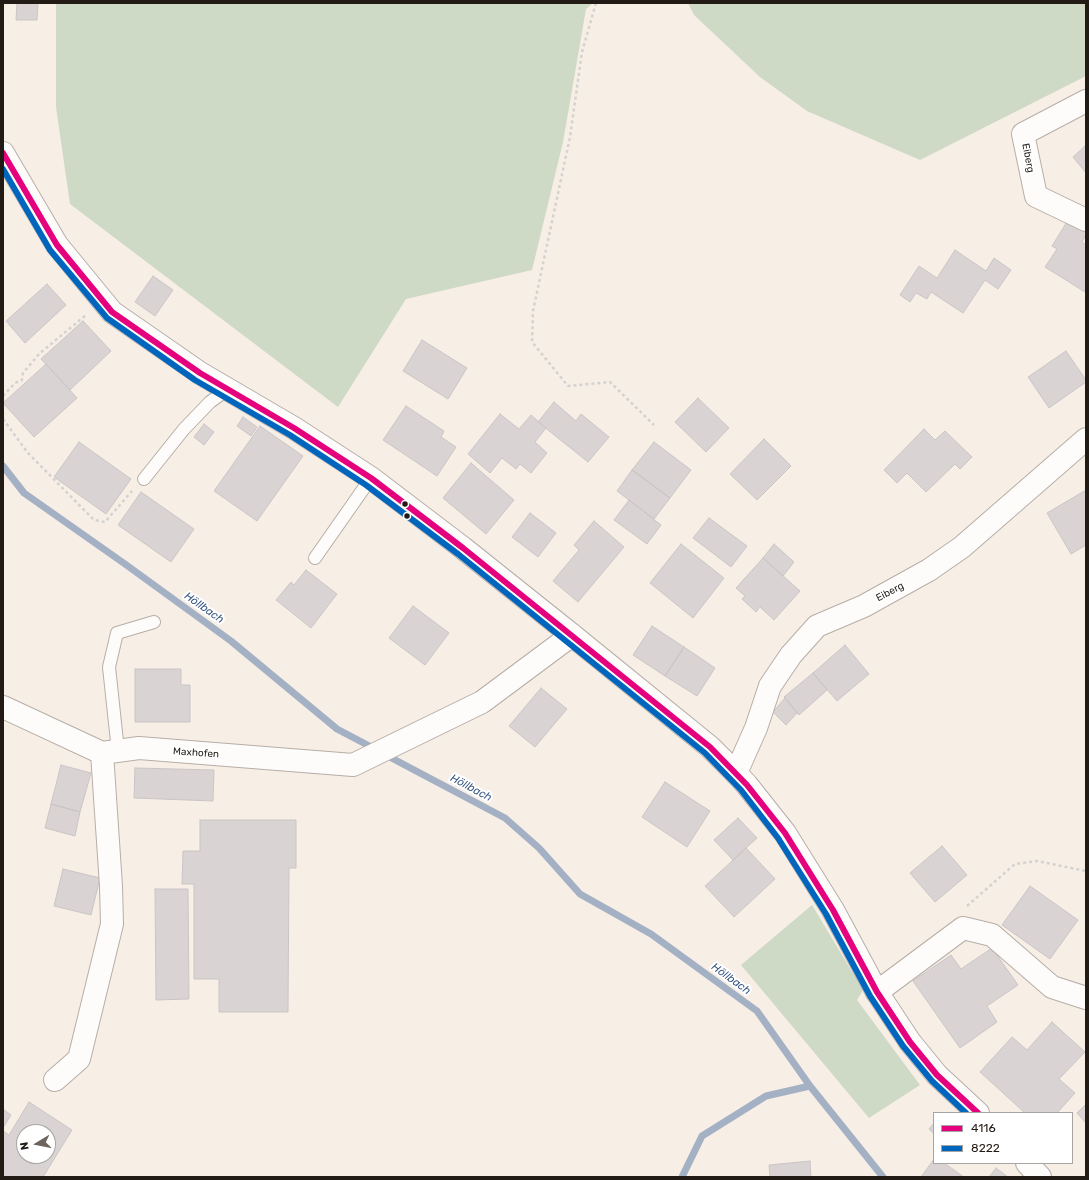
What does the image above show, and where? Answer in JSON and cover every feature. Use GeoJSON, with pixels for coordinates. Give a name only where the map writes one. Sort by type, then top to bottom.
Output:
{"type":"FeatureCollection","features":[{"type":"Feature","properties":{"kind":"street","name":"Eiberg"},"geometry":{"type":"LineString","coordinates":[[1086,101],[1024,134],[1036,196],[1086,220]]}},
{"type":"Feature","properties":{"kind":"street"},"geometry":{"type":"LineString","coordinates":[[3,153],[57,245],[112,312],[200,373],[294,428],[370,478],[463,548],[710,747],[747,785],[785,833],[833,910],[877,992],[910,1042],[937,1075],[977,1112]]}},
{"type":"Feature","properties":{"kind":"street","name":"Eiberg"},"geometry":{"type":"LineString","coordinates":[[736,773],[756,728],[770,686],[791,655],[816,626],[864,606],[929,570],[962,547],[1086,439]]}},
{"type":"Feature","properties":{"kind":"street","name":"Maxhofen"},"geometry":{"type":"LineString","coordinates":[[110,752],[139,748],[353,764],[482,702],[572,635]]}},
{"type":"Feature","properties":{"kind":"street"},"geometry":{"type":"LineString","coordinates":[[3,707],[110,752],[112,924],[79,1058],[55,1080]]}},
{"type":"Feature","properties":{"kind":"street"},"geometry":{"type":"LineString","coordinates":[[877,992],[963,928],[992,935],[1052,987],[1086,998]]}},
{"type":"Feature","properties":{"kind":"street"},"geometry":{"type":"LineString","coordinates":[[1028,1164],[1040,1177]]}},
{"type":"Feature","properties":{"kind":"lane"},"geometry":{"type":"LineString","coordinates":[[144,479],[184,429],[210,402],[228,389]]}},
{"type":"Feature","properties":{"kind":"lane"},"geometry":{"type":"LineString","coordinates":[[315,558],[370,478]]}},
{"type":"Feature","properties":{"kind":"lane"},"geometry":{"type":"LineString","coordinates":[[110,752],[109,667],[117,633],[154,622]]}},
{"type":"Feature","properties":{"kind":"path"},"geometry":{"type":"LineString","coordinates":[[596,3],[582,52],[570,137],[533,311],[532,342],[568,386],[610,382],[654,425]]}},
{"type":"Feature","properties":{"kind":"path"},"geometry":{"type":"LineString","coordinates":[[3,396],[15,383],[22,380],[23,373],[39,354],[85,315],[106,304]]}},
{"type":"Feature","properties":{"kind":"path"},"geometry":{"type":"LineString","coordinates":[[3,419],[28,453],[94,520],[104,522],[144,479]]}},
{"type":"Feature","properties":{"kind":"path"},"geometry":{"type":"LineString","coordinates":[[963,928],[966,906],[1015,864],[1037,861],[1086,871]]}},
{"type":"Feature","properties":{"kind":"green space"},"geometry":{"type":"Polygon","coordinates":[[[56,3],[593,3],[586,9],[563,142],[532,270],[406,299],[338,407],[70,204],[56,107],[56,3]]]}},
{"type":"Feature","properties":{"kind":"green space"},"geometry":{"type":"Polygon","coordinates":[[[688,3],[1086,3],[1086,76],[920,160],[807,111],[760,77],[694,15],[688,3]]]}},
{"type":"Feature","properties":{"kind":"green space"},"geometry":{"type":"Polygon","coordinates":[[[812,905],[863,990],[857,1000],[920,1085],[869,1118],[741,965],[812,905]]]}},
{"type":"Feature","properties":{"kind":"building"},"geometry":{"type":"Polygon","coordinates":[[[17,3],[38,3],[37,20],[16,20],[17,3]]]}},
{"type":"Feature","properties":{"kind":"building"},"geometry":{"type":"Polygon","coordinates":[[[1085,146],[1086,147],[1086,173],[1073,157],[1085,146]]]}},
{"type":"Feature","properties":{"kind":"building"},"geometry":{"type":"Polygon","coordinates":[[[1070,217],[1086,228],[1086,235],[1082,242],[1086,245],[1085,292],[1045,267],[1057,249],[1052,246],[1070,217]]]}},
{"type":"Feature","properties":{"kind":"building"},"geometry":{"type":"Polygon","coordinates":[[[955,250],[986,271],[994,258],[1011,270],[998,289],[985,280],[963,313],[931,292],[927,299],[916,293],[910,302],[900,295],[919,266],[937,278],[955,250]]]}},
{"type":"Feature","properties":{"kind":"building"},"geometry":{"type":"Polygon","coordinates":[[[153,276],[173,290],[155,316],[135,302],[153,276]]]}},
{"type":"Feature","properties":{"kind":"building"},"geometry":{"type":"Polygon","coordinates":[[[47,284],[66,305],[25,343],[6,321],[47,284]]]}},
{"type":"Feature","properties":{"kind":"building"},"geometry":{"type":"Polygon","coordinates":[[[83,321],[111,351],[70,390],[41,359],[83,321]]]}},
{"type":"Feature","properties":{"kind":"building"},"geometry":{"type":"Polygon","coordinates":[[[422,340],[467,368],[448,399],[403,371],[422,340]]]}},
{"type":"Feature","properties":{"kind":"building"},"geometry":{"type":"Polygon","coordinates":[[[1066,351],[1086,382],[1049,408],[1028,377],[1066,351]]]}},
{"type":"Feature","properties":{"kind":"building"},"geometry":{"type":"Polygon","coordinates":[[[46,364],[77,398],[34,437],[3,403],[46,364]]]}},
{"type":"Feature","properties":{"kind":"building"},"geometry":{"type":"Polygon","coordinates":[[[698,398],[729,428],[706,452],[675,422],[698,398]]]}},
{"type":"Feature","properties":{"kind":"building"},"geometry":{"type":"Polygon","coordinates":[[[554,402],[576,421],[581,414],[609,437],[588,462],[538,422],[554,402]]]}},
{"type":"Feature","properties":{"kind":"building"},"geometry":{"type":"Polygon","coordinates":[[[406,406],[444,431],[441,437],[456,447],[437,476],[383,440],[406,406]]]}},
{"type":"Feature","properties":{"kind":"building"},"geometry":{"type":"Polygon","coordinates":[[[500,414],[519,429],[531,415],[546,428],[535,442],[547,453],[531,473],[520,464],[516,469],[502,458],[490,473],[468,454],[500,414]]]}},
{"type":"Feature","properties":{"kind":"building"},"geometry":{"type":"Polygon","coordinates":[[[243,417],[257,427],[251,436],[237,426],[243,417]]]}},
{"type":"Feature","properties":{"kind":"building"},"geometry":{"type":"Polygon","coordinates":[[[204,424],[214,432],[204,445],[194,437],[204,424]]]}},
{"type":"Feature","properties":{"kind":"building"},"geometry":{"type":"Polygon","coordinates":[[[260,426],[303,456],[257,521],[214,491],[260,426]]]}},
{"type":"Feature","properties":{"kind":"building"},"geometry":{"type":"Polygon","coordinates":[[[924,429],[935,440],[945,431],[972,457],[960,469],[955,464],[926,492],[907,473],[897,483],[884,470],[924,429]]]}},
{"type":"Feature","properties":{"kind":"building"},"geometry":{"type":"Polygon","coordinates":[[[764,439],[791,466],[757,500],[730,474],[764,439]]]}},
{"type":"Feature","properties":{"kind":"building"},"geometry":{"type":"Polygon","coordinates":[[[79,442],[131,479],[106,514],[54,477],[79,442]]]}},
{"type":"Feature","properties":{"kind":"building"},"geometry":{"type":"Polygon","coordinates":[[[654,442],[691,470],[670,498],[632,470],[654,442]]]}},
{"type":"Feature","properties":{"kind":"building"},"geometry":{"type":"Polygon","coordinates":[[[471,463],[514,500],[486,534],[443,498],[471,463]]]}},
{"type":"Feature","properties":{"kind":"building"},"geometry":{"type":"Polygon","coordinates":[[[632,470],[670,498],[654,519],[617,491],[632,470]]]}},
{"type":"Feature","properties":{"kind":"building"},"geometry":{"type":"Polygon","coordinates":[[[1086,490],[1086,545],[1071,554],[1047,513],[1086,490]]]}},
{"type":"Feature","properties":{"kind":"building"},"geometry":{"type":"Polygon","coordinates":[[[141,492],[194,529],[171,562],[118,525],[141,492]]]}},
{"type":"Feature","properties":{"kind":"building"},"geometry":{"type":"Polygon","coordinates":[[[629,500],[661,525],[647,544],[614,520],[629,500]]]}},
{"type":"Feature","properties":{"kind":"building"},"geometry":{"type":"Polygon","coordinates":[[[530,513],[556,533],[538,557],[512,537],[530,513]]]}},
{"type":"Feature","properties":{"kind":"building"},"geometry":{"type":"Polygon","coordinates":[[[709,518],[747,546],[731,567],[693,538],[709,518]]]}},
{"type":"Feature","properties":{"kind":"building"},"geometry":{"type":"Polygon","coordinates":[[[594,521],[624,547],[578,602],[553,581],[579,550],[574,545],[594,521]]]}},
{"type":"Feature","properties":{"kind":"building"},"geometry":{"type":"Polygon","coordinates":[[[681,544],[724,578],[693,618],[650,583],[681,544]]]}},
{"type":"Feature","properties":{"kind":"building"},"geometry":{"type":"Polygon","coordinates":[[[774,544],[794,562],[783,576],[763,558],[774,544]]]}},
{"type":"Feature","properties":{"kind":"building"},"geometry":{"type":"Polygon","coordinates":[[[763,558],[800,591],[774,620],[760,607],[756,612],[742,599],[745,596],[736,588],[763,558]]]}},
{"type":"Feature","properties":{"kind":"building"},"geometry":{"type":"Polygon","coordinates":[[[306,570],[337,594],[311,628],[276,600],[291,582],[294,585],[306,570]]]}},
{"type":"Feature","properties":{"kind":"building"},"geometry":{"type":"Polygon","coordinates":[[[413,606],[449,633],[425,665],[389,638],[413,606]]]}},
{"type":"Feature","properties":{"kind":"building"},"geometry":{"type":"Polygon","coordinates":[[[652,626],[684,647],[665,676],[633,655],[652,626]]]}},
{"type":"Feature","properties":{"kind":"building"},"geometry":{"type":"Polygon","coordinates":[[[845,645],[869,674],[837,701],[813,673],[845,645]]]}},
{"type":"Feature","properties":{"kind":"building"},"geometry":{"type":"Polygon","coordinates":[[[684,647],[715,668],[697,696],[665,676],[684,647]]]}},
{"type":"Feature","properties":{"kind":"building"},"geometry":{"type":"Polygon","coordinates":[[[135,669],[181,669],[181,685],[190,685],[190,722],[135,722],[135,669]]]}},
{"type":"Feature","properties":{"kind":"building"},"geometry":{"type":"Polygon","coordinates":[[[813,673],[827,690],[799,715],[784,697],[813,673]]]}},
{"type":"Feature","properties":{"kind":"building"},"geometry":{"type":"Polygon","coordinates":[[[541,688],[567,709],[535,747],[509,726],[541,688]]]}},
{"type":"Feature","properties":{"kind":"building"},"geometry":{"type":"Polygon","coordinates":[[[785,698],[797,713],[786,725],[773,712],[785,698]]]}},
{"type":"Feature","properties":{"kind":"building"},"geometry":{"type":"Polygon","coordinates":[[[61,765],[91,773],[80,812],[51,804],[61,765]]]}},
{"type":"Feature","properties":{"kind":"building"},"geometry":{"type":"Polygon","coordinates":[[[135,768],[214,770],[213,801],[134,798],[135,768]]]}},
{"type":"Feature","properties":{"kind":"building"},"geometry":{"type":"Polygon","coordinates":[[[665,782],[710,811],[687,847],[642,817],[665,782]]]}},
{"type":"Feature","properties":{"kind":"building"},"geometry":{"type":"Polygon","coordinates":[[[51,804],[80,812],[75,836],[45,828],[51,804]]]}},
{"type":"Feature","properties":{"kind":"building"},"geometry":{"type":"Polygon","coordinates":[[[738,818],[757,838],[733,860],[714,840],[738,818]]]}},
{"type":"Feature","properties":{"kind":"building"},"geometry":{"type":"Polygon","coordinates":[[[200,820],[296,820],[296,868],[289,868],[288,1012],[219,1012],[219,979],[194,979],[194,884],[182,884],[183,851],[200,851],[200,820]]]}},
{"type":"Feature","properties":{"kind":"building"},"geometry":{"type":"Polygon","coordinates":[[[942,846],[967,875],[935,902],[910,873],[942,846]]]}},
{"type":"Feature","properties":{"kind":"building"},"geometry":{"type":"Polygon","coordinates":[[[746,848],[775,879],[734,917],[705,886],[746,848]]]}},
{"type":"Feature","properties":{"kind":"building"},"geometry":{"type":"Polygon","coordinates":[[[63,869],[100,878],[91,915],[54,906],[63,869]]]}},
{"type":"Feature","properties":{"kind":"building"},"geometry":{"type":"Polygon","coordinates":[[[1030,886],[1078,920],[1050,959],[1002,925],[1030,886]]]}},
{"type":"Feature","properties":{"kind":"building"},"geometry":{"type":"Polygon","coordinates":[[[155,889],[188,889],[189,999],[156,1000],[155,889]]]}},
{"type":"Feature","properties":{"kind":"building"},"geometry":{"type":"Polygon","coordinates":[[[992,948],[1018,985],[987,1006],[997,1022],[960,1048],[913,981],[951,955],[961,969],[992,948]]]}},
{"type":"Feature","properties":{"kind":"building"},"geometry":{"type":"Polygon","coordinates":[[[1052,1022],[1085,1052],[1059,1079],[1075,1093],[1058,1112],[1024,1112],[980,1072],[1012,1037],[1027,1050],[1052,1022]]]}},
{"type":"Feature","properties":{"kind":"building"},"geometry":{"type":"Polygon","coordinates":[[[29,1102],[72,1130],[56,1156],[56,1124],[16,1124],[16,1164],[51,1164],[43,1177],[3,1177],[3,1131],[9,1135],[29,1102]]]}},
{"type":"Feature","properties":{"kind":"building"},"geometry":{"type":"Polygon","coordinates":[[[1086,1104],[1086,1123],[1077,1113],[1086,1104]]]}},
{"type":"Feature","properties":{"kind":"building"},"geometry":{"type":"Polygon","coordinates":[[[3,1109],[11,1115],[3,1128],[3,1109]]]}},
{"type":"Feature","properties":{"kind":"building"},"geometry":{"type":"Polygon","coordinates":[[[933,1124],[933,1133],[929,1129],[933,1124]]]}},
{"type":"Feature","properties":{"kind":"building"},"geometry":{"type":"Polygon","coordinates":[[[933,1160],[933,1164],[945,1164],[964,1177],[921,1177],[933,1160]]]}},
{"type":"Feature","properties":{"kind":"building"},"geometry":{"type":"Polygon","coordinates":[[[810,1161],[811,1177],[770,1177],[769,1165],[810,1161]]]}},
{"type":"Feature","properties":{"kind":"building"},"geometry":{"type":"Polygon","coordinates":[[[996,1168],[1008,1177],[989,1177],[996,1168]]]}},
{"type":"Feature","properties":{"kind":"waterway","name":"Höllbach"},"geometry":{"type":"LineString","coordinates":[[3,466],[24,493],[231,641],[337,729],[375,749]]}},
{"type":"Feature","properties":{"kind":"waterway","name":"Höllbach"},"geometry":{"type":"LineString","coordinates":[[384,754],[505,818],[539,848],[580,894],[651,934],[757,1011],[810,1086],[883,1177]]}},
{"type":"Feature","properties":{"kind":"waterway"},"geometry":{"type":"LineString","coordinates":[[682,1177],[702,1136],[766,1096],[810,1086]]}},
{"type":"Feature","properties":{"kind":"transit line","name":"4116"},"geometry":{"type":"LineString","coordinates":[[3,153],[57,245],[112,312],[200,373],[294,428],[371,478],[463,548],[710,747],[747,785],[785,833],[833,910],[877,992],[910,1042],[937,1075],[977,1112]]}},
{"type":"Feature","properties":{"kind":"transit line","name":"8222"},"geometry":{"type":"LineString","coordinates":[[3,169],[50,250],[107,318],[195,380],[290,435],[366,485],[458,554],[705,753],[741,790],[778,838],[826,914],[870,996],[903,1046],[932,1081],[965,1112]]}}]}
